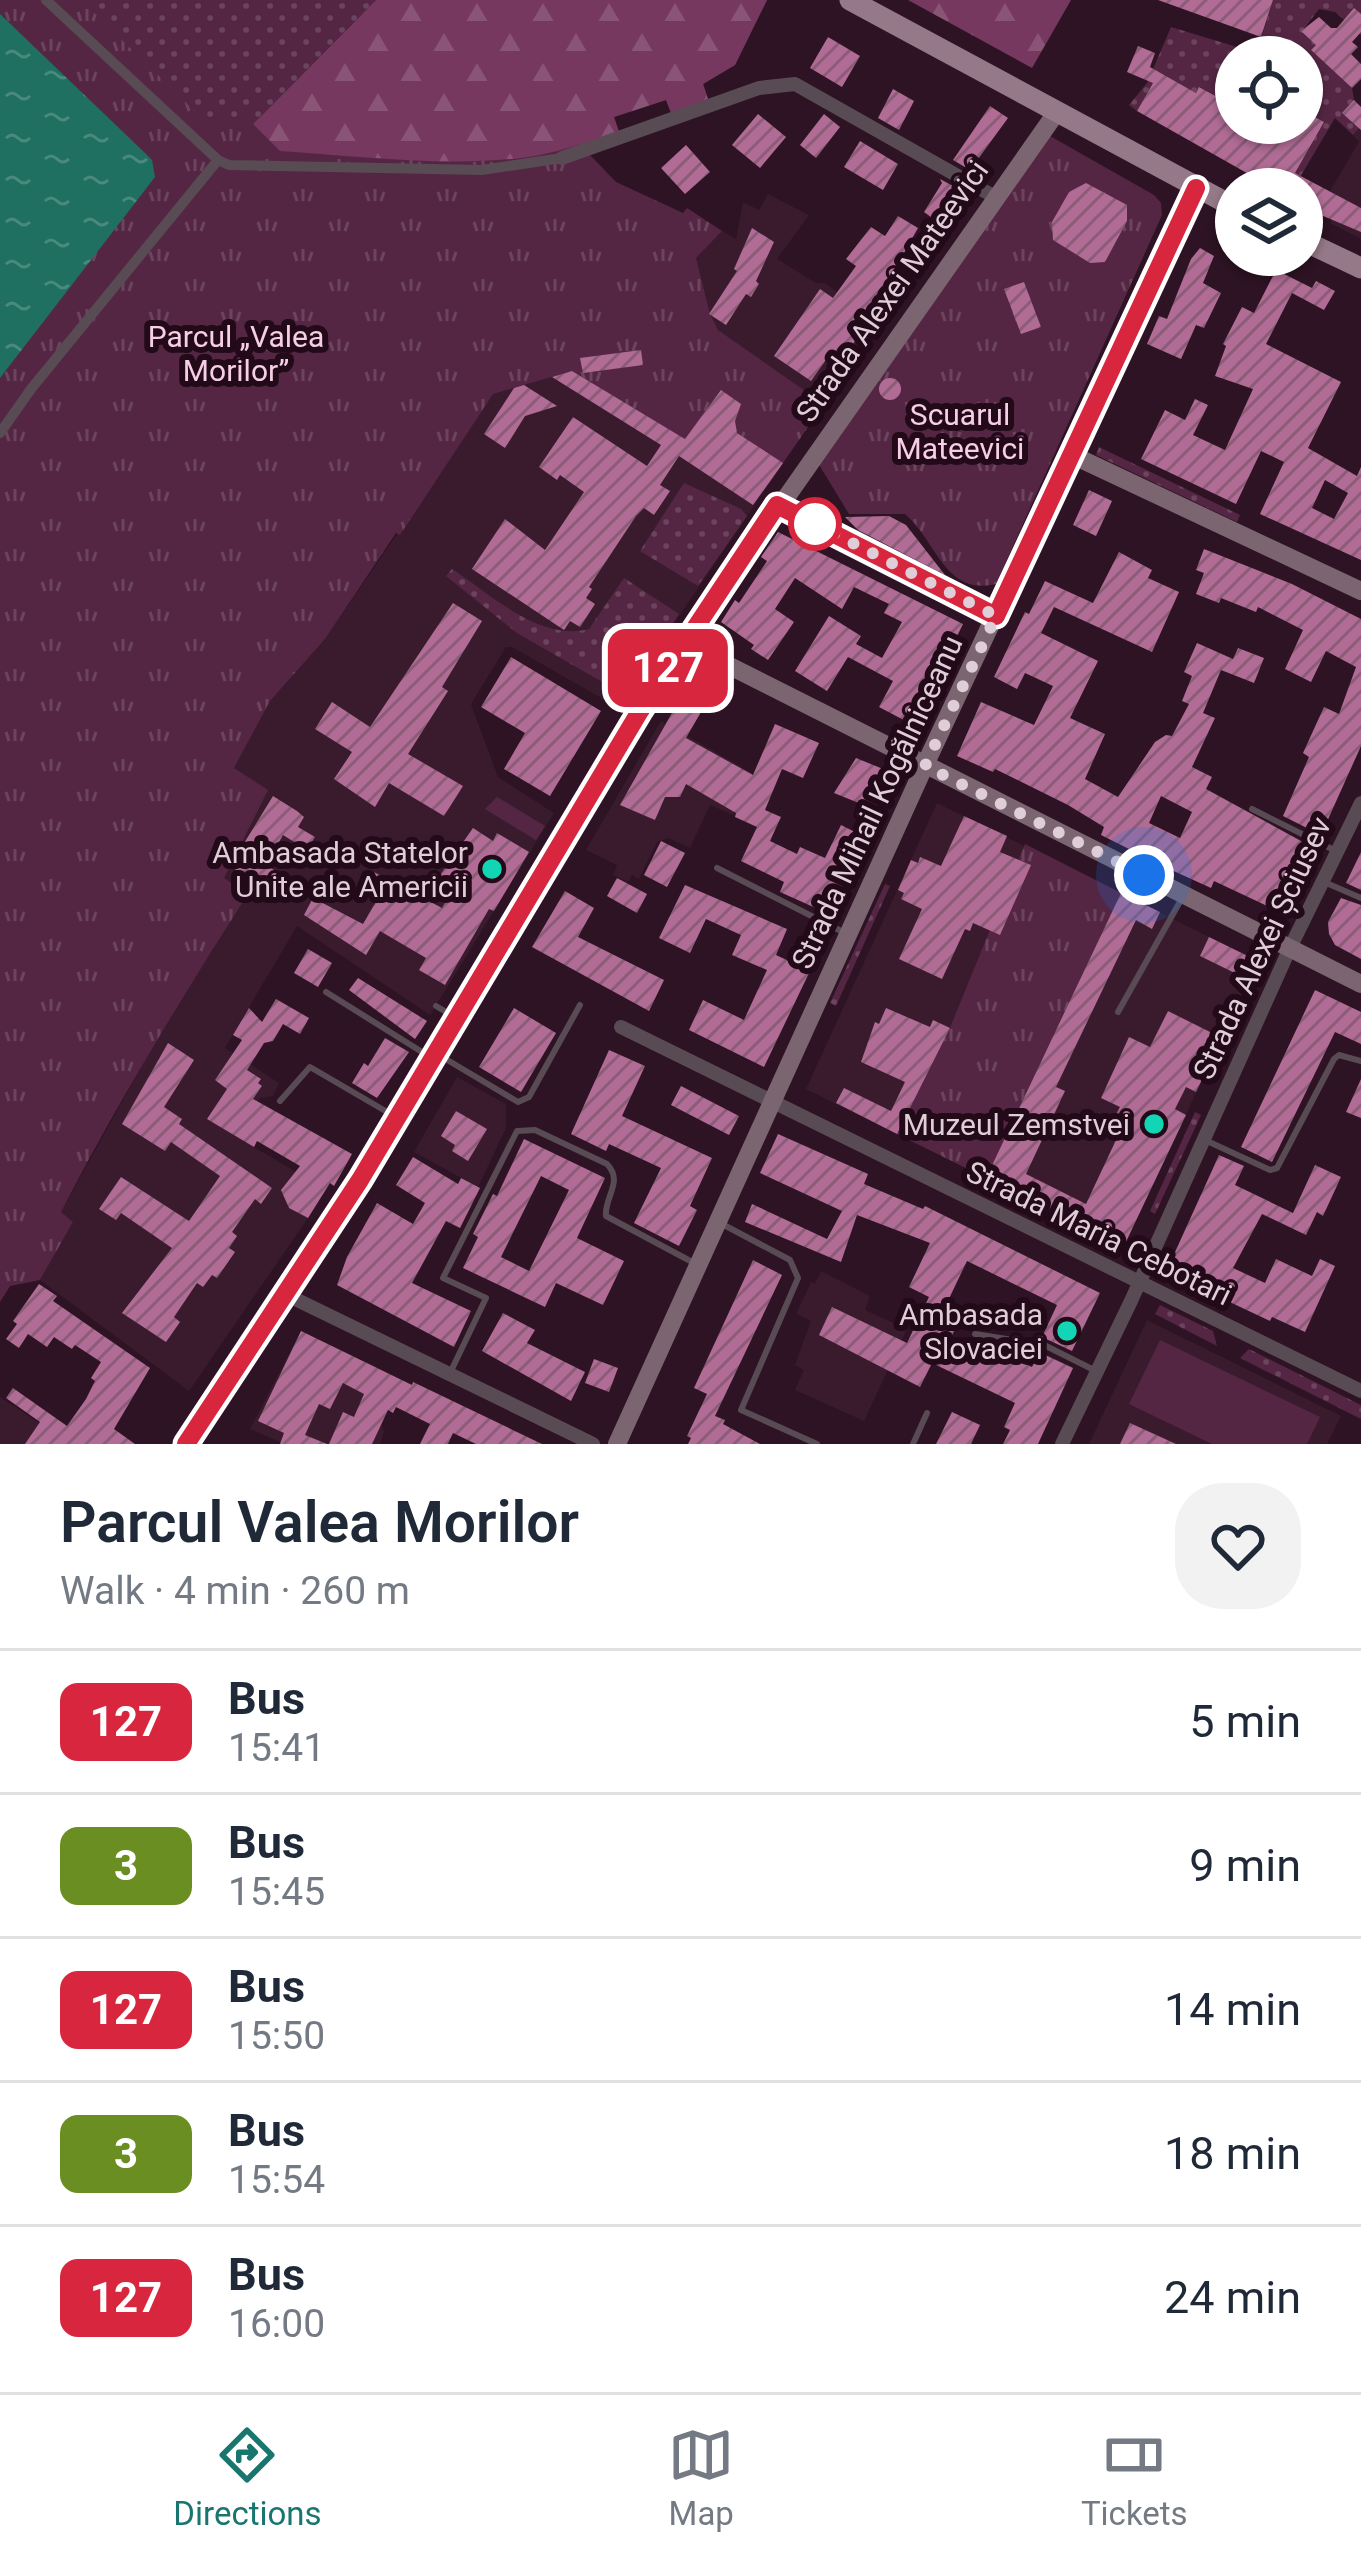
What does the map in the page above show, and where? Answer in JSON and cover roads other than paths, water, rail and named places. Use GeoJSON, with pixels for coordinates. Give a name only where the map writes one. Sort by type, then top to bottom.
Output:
{"type":"FeatureCollection","features":[{"type":"Feature","properties":{"kind":"main road"},"geometry":{"type":"LineString","coordinates":[[850,0],[1215,198]]}},
{"type":"Feature","properties":{"kind":"main road","name":"Strada Alexei Mateevici"},"geometry":{"type":"LineString","coordinates":[[186,1444],[287,1295],[684,643],[1056,113]]}},
{"type":"Feature","properties":{"kind":"main road","name":"Strada Mihail Kogălniceanu"},"geometry":{"type":"LineString","coordinates":[[616,1444],[925,766],[1196,188]]}},
{"type":"Feature","properties":{"kind":"main road"},"geometry":{"type":"LineString","coordinates":[[1323,250],[1361,268]]}},
{"type":"Feature","properties":{"kind":"main road"},"geometry":{"type":"LineString","coordinates":[[1070,454],[1361,591]]}},
{"type":"Feature","properties":{"kind":"main road"},"geometry":{"type":"LineString","coordinates":[[684,643],[1361,984]]}},
{"type":"Feature","properties":{"kind":"street"},"geometry":{"type":"LineString","coordinates":[[46,0],[218,160],[241,167],[501,169],[562,158],[759,88],[795,84],[995,197]]}},
{"type":"Feature","properties":{"kind":"street"},"geometry":{"type":"LineString","coordinates":[[0,433],[218,160]]}},
{"type":"Feature","properties":{"kind":"street"},"geometry":{"type":"LineString","coordinates":[[777,505],[996,616]]}},
{"type":"Feature","properties":{"kind":"street","name":"Strada Alexei Șciusev"},"geometry":{"type":"LineString","coordinates":[[1062,1444],[1361,803]]}},
{"type":"Feature","properties":{"kind":"street","name":"Strada Maria Cebotari"},"geometry":{"type":"LineString","coordinates":[[621,1027],[1361,1390]]}},
{"type":"Feature","properties":{"kind":"street"},"geometry":{"type":"LineString","coordinates":[[287,1295],[593,1444]]}},
{"type":"Feature","properties":{"kind":"lane"},"geometry":{"type":"LineString","coordinates":[[1252,808],[1338,852]]}},
{"type":"Feature","properties":{"kind":"lane"},"geometry":{"type":"LineString","coordinates":[[717,868],[848,934]]}},
{"type":"Feature","properties":{"kind":"lane"},"geometry":{"type":"LineString","coordinates":[[1324,882],[1361,898]]}},
{"type":"Feature","properties":{"kind":"lane"},"geometry":{"type":"LineString","coordinates":[[1118,1012],[1184,895]]}},
{"type":"Feature","properties":{"kind":"lane"},"geometry":{"type":"LineString","coordinates":[[326,992],[518,1102],[529,1097],[580,1005]]}},
{"type":"Feature","properties":{"kind":"lane"},"geometry":{"type":"LineString","coordinates":[[436,1006],[457,1018]]}},
{"type":"Feature","properties":{"kind":"lane"},"geometry":{"type":"LineString","coordinates":[[1202,1138],[1270,1170],[1277,1168],[1334,1059],[1339,1055],[1361,1061]]}},
{"type":"Feature","properties":{"kind":"lane"},"geometry":{"type":"LineString","coordinates":[[280,1101],[310,1067],[397,1118]]}},
{"type":"Feature","properties":{"kind":"lane"},"geometry":{"type":"LineString","coordinates":[[448,1377],[486,1298],[443,1278],[517,1131],[535,1130],[607,1164],[613,1170],[614,1189],[606,1216],[700,1265]]}},
{"type":"Feature","properties":{"kind":"lane"},"geometry":{"type":"LineString","coordinates":[[719,1222],[770,1246],[798,1272],[797,1286],[741,1410],[817,1444]]}},
{"type":"Feature","properties":{"kind":"lane"},"geometry":{"type":"LineString","coordinates":[[974,1334],[1044,1345],[1097,1372]]}},
{"type":"Feature","properties":{"kind":"lane"},"geometry":{"type":"LineString","coordinates":[[913,1444],[927,1413]]}},
{"type":"Feature","properties":{"kind":"water"},"geometry":{"type":"Polygon","coordinates":[[[0,14],[152,160],[155,177],[0,378],[0,14]]]}},
{"type":"Feature","properties":{"kind":"place","name":"Ambasada Statelor Unite ale Americii"},"geometry":{"type":"Point","coordinates":[492,869]}},
{"type":"Feature","properties":{"kind":"place","name":"Muzeul Zemstvei"},"geometry":{"type":"Point","coordinates":[1154,1124]}},
{"type":"Feature","properties":{"kind":"place","name":"Ambasada Slovaciei"},"geometry":{"type":"Point","coordinates":[1067,1331]}},
{"type":"Feature","properties":{"kind":"park label","name":"Parcul „Valea Morilor”"},"geometry":{"type":"Point","coordinates":[236,353]}},
{"type":"Feature","properties":{"kind":"park label","name":"Scuarul Mateevici"},"geometry":{"type":"Point","coordinates":[960,431]}}]}
